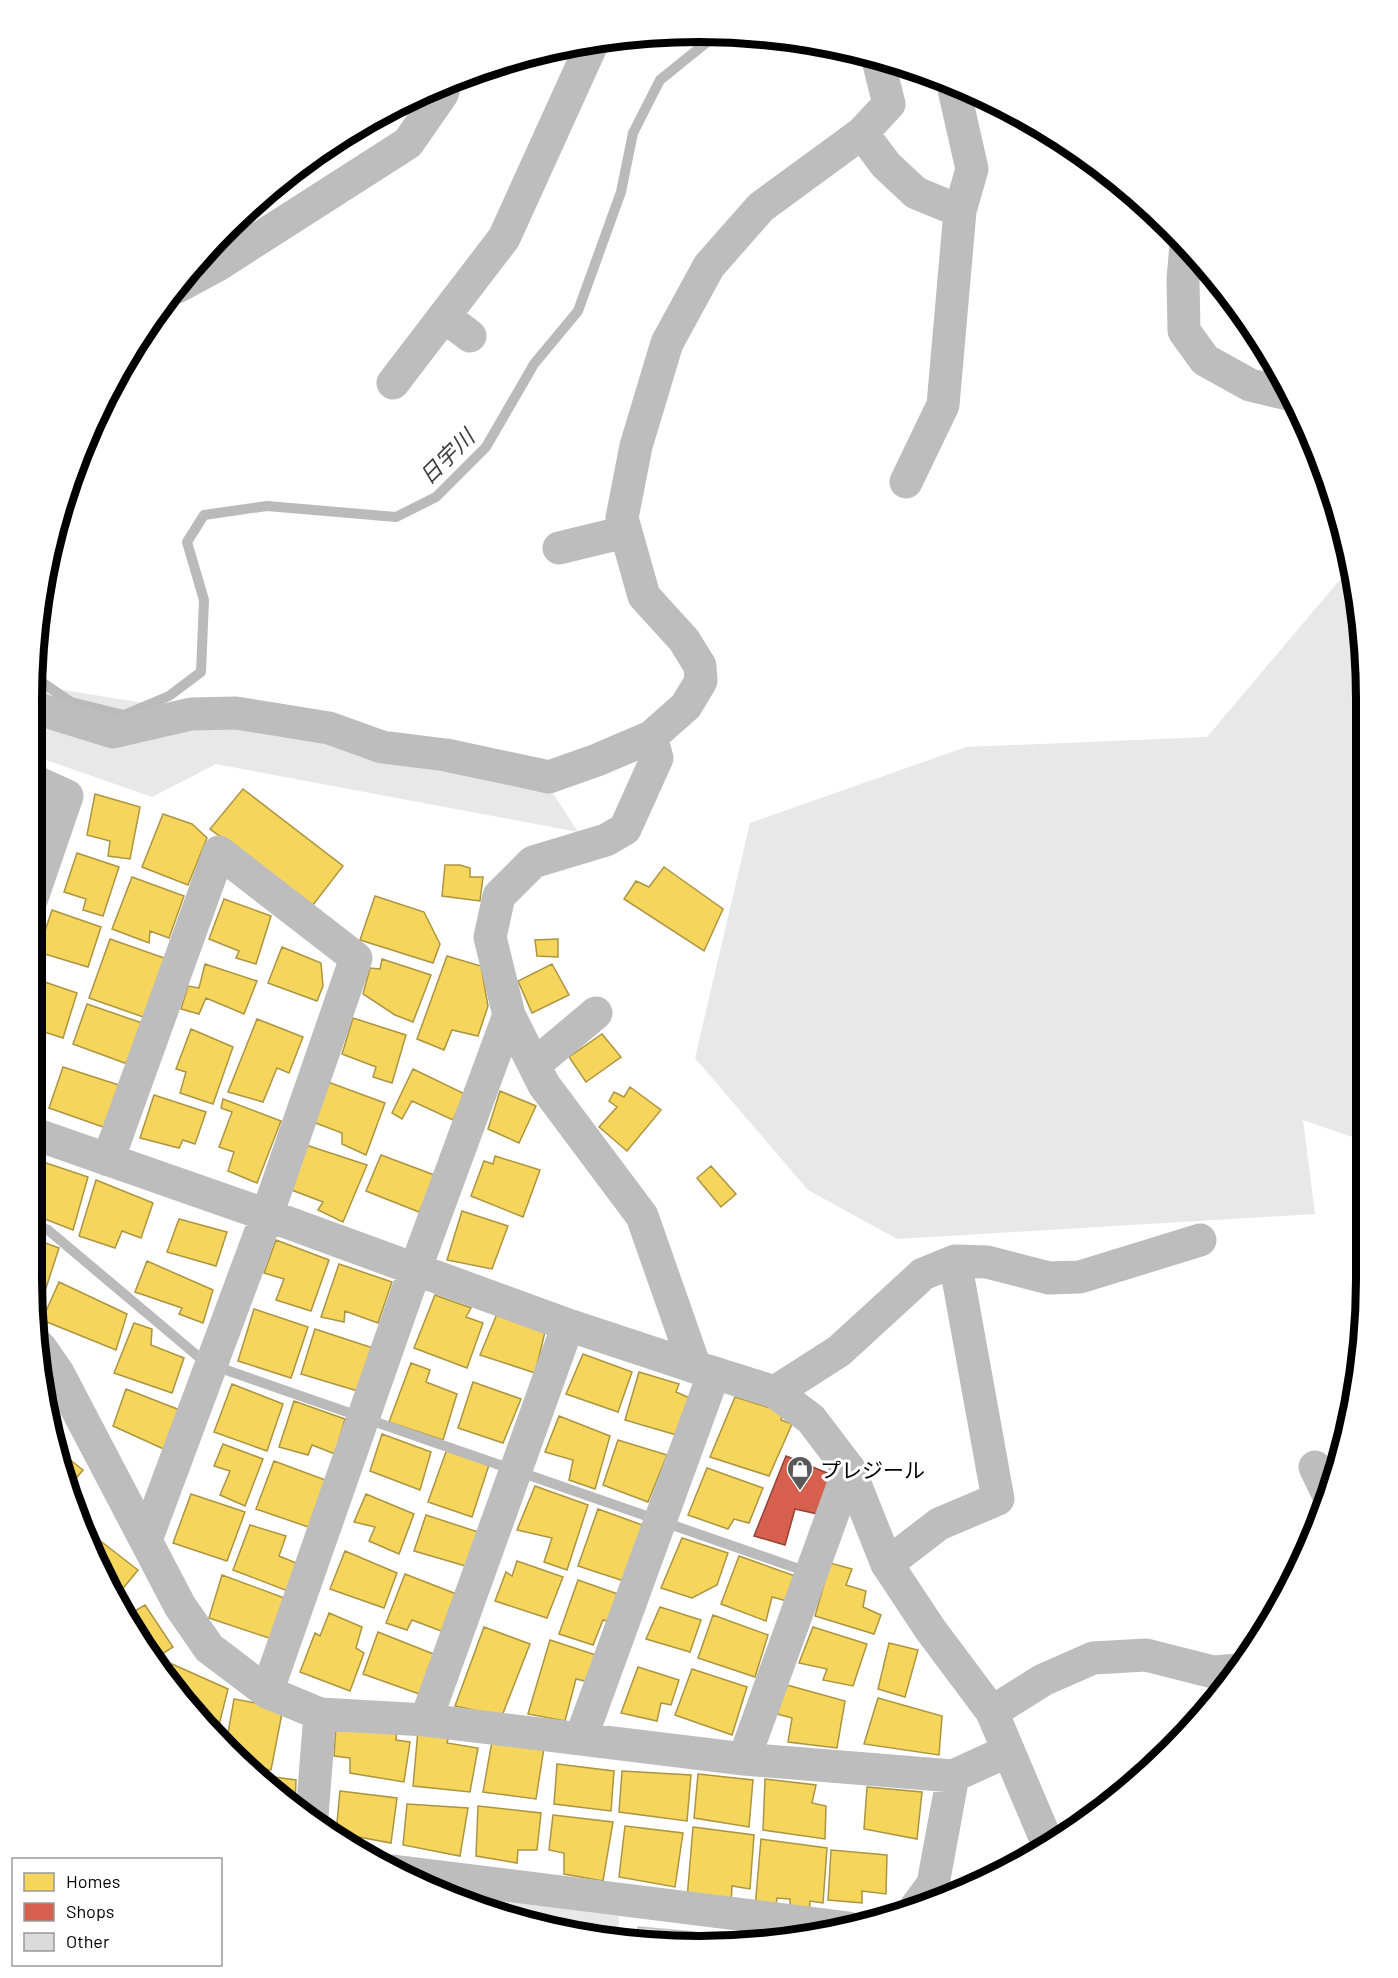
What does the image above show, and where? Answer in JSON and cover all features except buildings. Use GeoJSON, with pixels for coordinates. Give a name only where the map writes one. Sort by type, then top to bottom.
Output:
{"type":"FeatureCollection","features":[{"type":"Feature","properties":{"kind":"street"},"geometry":{"type":"LineString","coordinates":[[393,382],[504,238],[588,52]]}},
{"type":"Feature","properties":{"kind":"street"},"geometry":{"type":"LineString","coordinates":[[42,710],[113,732],[192,714],[236,713],[329,728],[382,747],[446,755],[549,777],[597,760],[651,736],[686,706],[701,681],[700,666],[684,640],[644,596],[622,518],[636,446],[667,343],[709,266],[761,207],[862,133],[889,104],[880,67]]}},
{"type":"Feature","properties":{"kind":"street"},"geometry":{"type":"LineString","coordinates":[[906,482],[943,405],[960,211],[972,169],[955,94]]}},
{"type":"Feature","properties":{"kind":"street"},"geometry":{"type":"LineString","coordinates":[[196,277],[408,143],[441,95]]}},
{"type":"Feature","properties":{"kind":"street"},"geometry":{"type":"LineString","coordinates":[[862,133],[886,165],[916,193],[960,211]]}},
{"type":"Feature","properties":{"kind":"street"},"geometry":{"type":"LineString","coordinates":[[216,266],[219,250]]}},
{"type":"Feature","properties":{"kind":"street"},"geometry":{"type":"LineString","coordinates":[[1185,257],[1184,331],[1206,360],[1250,385],[1279,392]]}},
{"type":"Feature","properties":{"kind":"street"},"geometry":{"type":"LineString","coordinates":[[444,316],[471,336]]}},
{"type":"Feature","properties":{"kind":"street"},"geometry":{"type":"LineString","coordinates":[[558,548],[626,532]]}},
{"type":"Feature","properties":{"kind":"street"},"geometry":{"type":"LineString","coordinates":[[581,1738],[662,1519],[705,1370],[642,1216],[544,1085],[509,1015],[490,937],[499,896],[533,862],[606,840],[625,830],[657,758],[651,736]]}},
{"type":"Feature","properties":{"kind":"street"},"geometry":{"type":"LineString","coordinates":[[42,785],[67,796],[42,869]]}},
{"type":"Feature","properties":{"kind":"street"},"geometry":{"type":"LineString","coordinates":[[108,1160],[219,852],[356,957],[267,1215],[146,1540]]}},
{"type":"Feature","properties":{"kind":"street"},"geometry":{"type":"LineString","coordinates":[[534,1065],[596,1013]]}},
{"type":"Feature","properties":{"kind":"street"},"geometry":{"type":"LineString","coordinates":[[267,1692],[415,1270],[509,1015]]}},
{"type":"Feature","properties":{"kind":"street"},"geometry":{"type":"LineString","coordinates":[[42,1137],[267,1215],[568,1325],[775,1392],[811,1419],[849,1469],[887,1564],[930,1629],[993,1712],[1045,1837]]}},
{"type":"Feature","properties":{"kind":"street"},"geometry":{"type":"LineString","coordinates":[[775,1392],[839,1351],[923,1274],[955,1261],[987,1262],[1049,1278],[1080,1277],[1200,1240]]}},
{"type":"Feature","properties":{"kind":"street"},"geometry":{"type":"LineString","coordinates":[[887,1564],[939,1524],[998,1498],[955,1261]]}},
{"type":"Feature","properties":{"kind":"street"},"geometry":{"type":"LineString","coordinates":[[426,1719],[568,1325]]}},
{"type":"Feature","properties":{"kind":"street"},"geometry":{"type":"LineString","coordinates":[[47,1358],[58,1373],[180,1606],[209,1648],[267,1692],[320,1714],[426,1719],[744,1759],[953,1776],[1008,1751]]}},
{"type":"Feature","properties":{"kind":"street"},"geometry":{"type":"LineString","coordinates":[[744,1759],[849,1469]]}},
{"type":"Feature","properties":{"kind":"street"},"geometry":{"type":"LineString","coordinates":[[993,1712],[1042,1680],[1093,1658],[1146,1655],[1212,1672],[1226,1671]]}},
{"type":"Feature","properties":{"kind":"street"},"geometry":{"type":"LineString","coordinates":[[312,1810],[320,1714]]}},
{"type":"Feature","properties":{"kind":"street"},"geometry":{"type":"LineString","coordinates":[[924,1896],[933,1884],[953,1776]]}},
{"type":"Feature","properties":{"kind":"street"},"geometry":{"type":"LineString","coordinates":[[420,1873],[820,1924]]}},
{"type":"Feature","properties":{"kind":"shaded area"},"geometry":{"type":"Polygon","coordinates":[[[1344,575],[1355,656],[1356,699],[1356,1138],[1303,1120],[1315,1214],[897,1239],[808,1190],[695,1058],[750,823],[966,747],[1207,737],[1344,575]]]}},
{"type":"Feature","properties":{"kind":"shaded area"},"geometry":{"type":"Polygon","coordinates":[[[42,687],[536,767],[578,832],[216,764],[152,797],[42,758],[42,687]]]}},
{"type":"Feature","properties":{"kind":"shaded area"},"geometry":{"type":"Polygon","coordinates":[[[481,1898],[619,1916],[618,1931],[613,1930],[529,1914],[481,1898]]]}},
{"type":"Feature","properties":{"kind":"waterway","name":"日宇川"},"geometry":{"type":"LineString","coordinates":[[42,683],[71,702],[124,715],[169,696],[201,672],[204,600],[187,542],[204,515],[267,506],[396,517],[436,497],[486,447],[534,364],[578,311],[621,192],[633,133],[660,80],[707,42]]}},
{"type":"Feature","properties":{"kind":"waterway"},"geometry":{"type":"LineString","coordinates":[[42,1228],[48,1230],[206,1363],[799,1569]]}},
{"type":"Feature","properties":{"kind":"place","name":"プレジール"},"geometry":{"type":"Point","coordinates":[800,1492]}}]}
